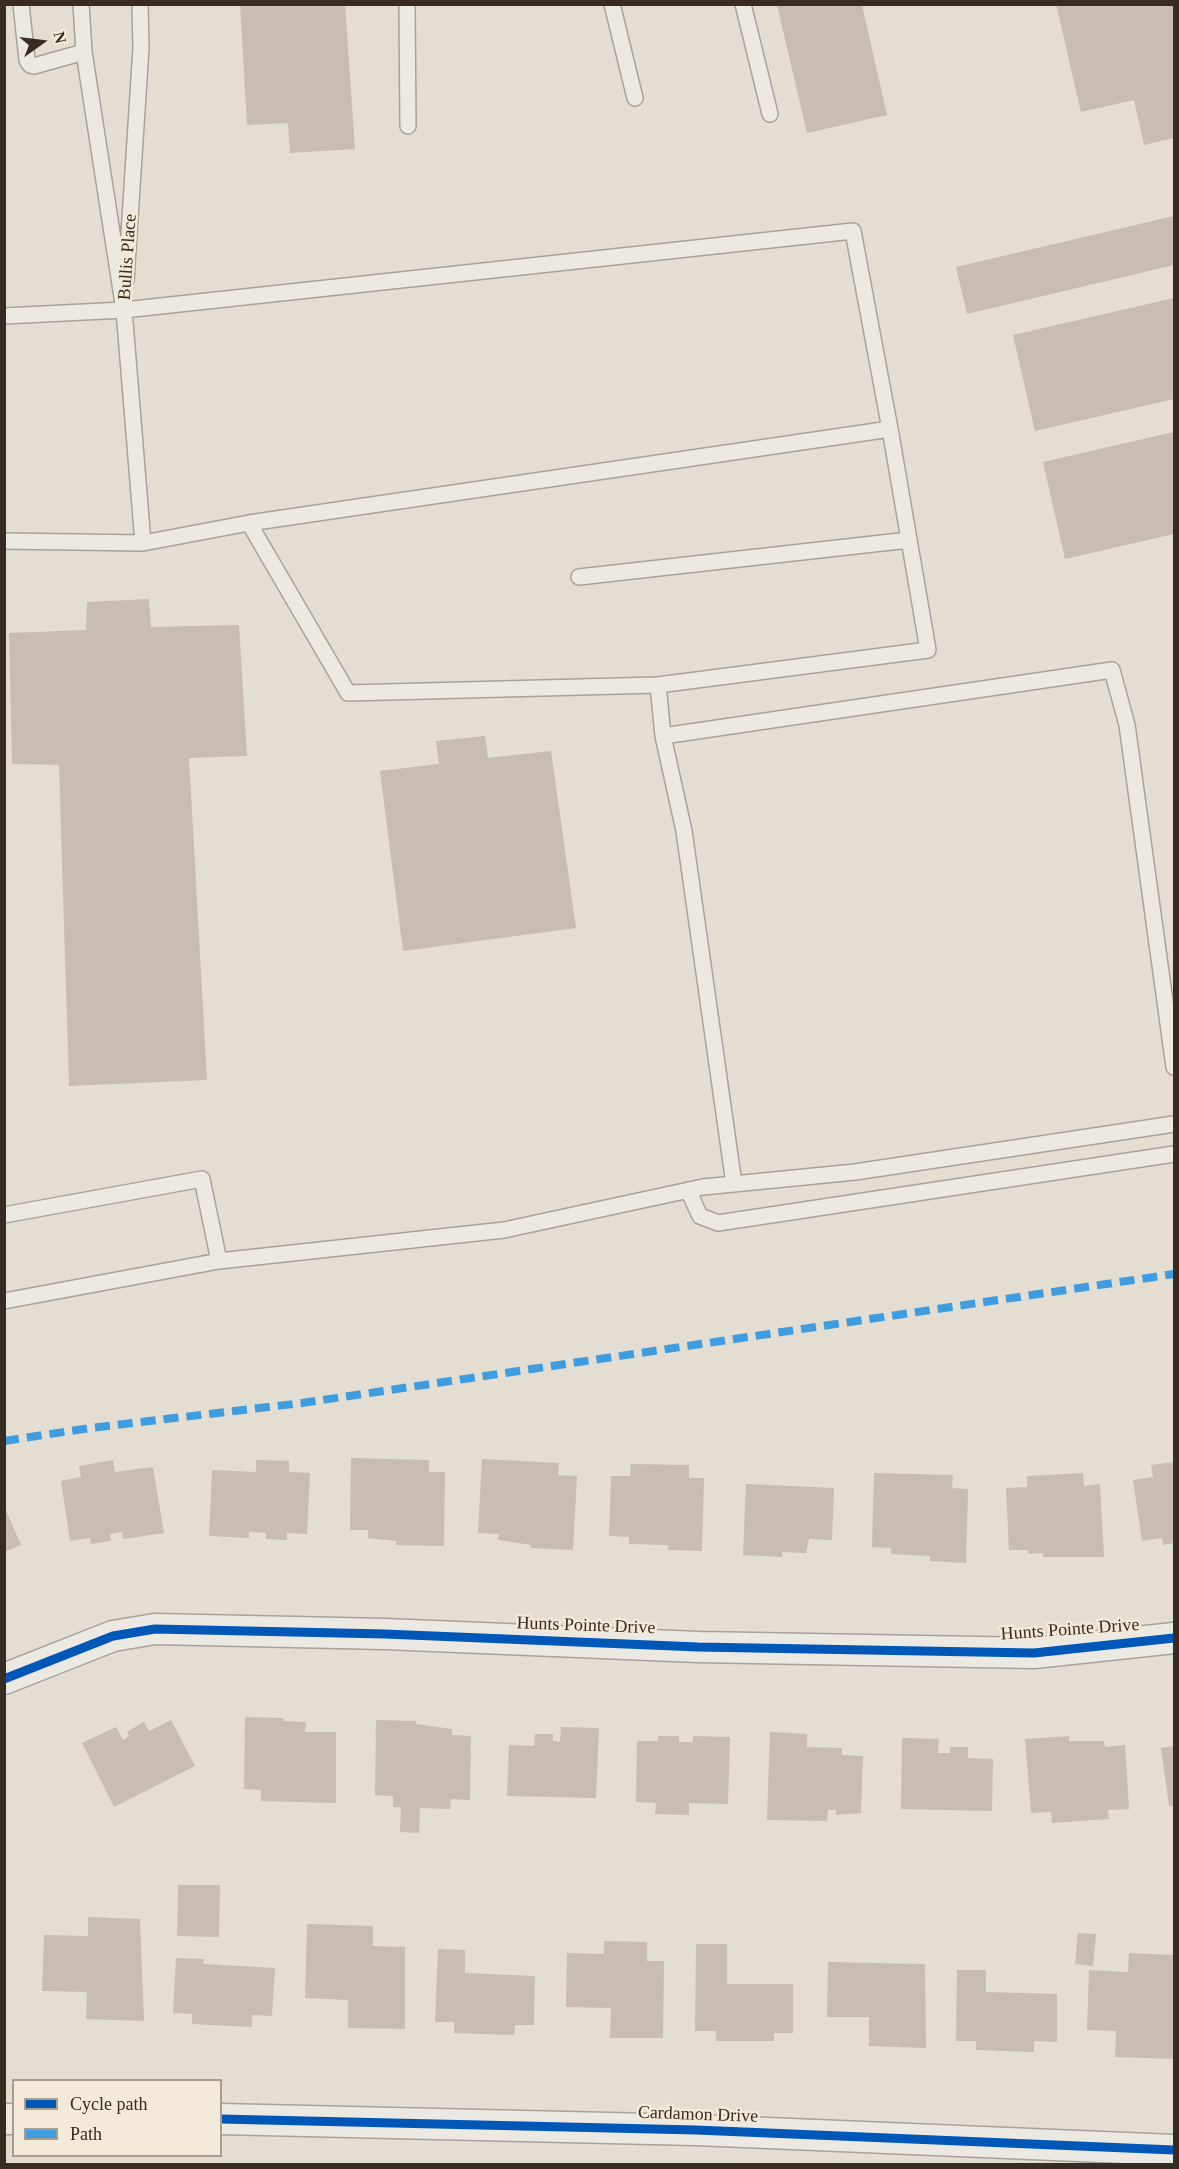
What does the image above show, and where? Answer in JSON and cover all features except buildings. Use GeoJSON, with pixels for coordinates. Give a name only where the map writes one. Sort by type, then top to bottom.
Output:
{"type":"FeatureCollection","features":[{"type":"Feature","properties":{"kind":"street","name":"Hunts Pointe Drive"},"geometry":{"type":"LineString","coordinates":[[4,1679],[112,1636],[155,1629],[386,1634],[698,1647],[1034,1653],[1174,1638]]}},
{"type":"Feature","properties":{"kind":"street","name":"Cardamon Drive"},"geometry":{"type":"LineString","coordinates":[[222,2120],[696,2130],[981,2154],[1174,2150]]}},
{"type":"Feature","properties":{"kind":"lane"},"geometry":{"type":"LineString","coordinates":[[21,4],[27,60],[30,65],[34,66],[84,52]]}},
{"type":"Feature","properties":{"kind":"lane","name":"Bullis Place"},"geometry":{"type":"LineString","coordinates":[[81,4],[84,52],[124,310]]}},
{"type":"Feature","properties":{"kind":"lane","name":"Bullis Place"},"geometry":{"type":"LineString","coordinates":[[124,310],[141,48],[140,4]]}},
{"type":"Feature","properties":{"kind":"lane"},"geometry":{"type":"LineString","coordinates":[[407,4],[408,126]]}},
{"type":"Feature","properties":{"kind":"lane"},"geometry":{"type":"LineString","coordinates":[[612,4],[635,98]]}},
{"type":"Feature","properties":{"kind":"lane"},"geometry":{"type":"LineString","coordinates":[[743,4],[770,114]]}},
{"type":"Feature","properties":{"kind":"lane"},"geometry":{"type":"LineString","coordinates":[[4,316],[124,310],[853,231],[928,650],[658,685],[348,693],[249,523]]}},
{"type":"Feature","properties":{"kind":"lane"},"geometry":{"type":"LineString","coordinates":[[124,310],[143,543]]}},
{"type":"Feature","properties":{"kind":"lane"},"geometry":{"type":"LineString","coordinates":[[4,541],[143,543],[249,523],[890,429]]}},
{"type":"Feature","properties":{"kind":"lane"},"geometry":{"type":"LineString","coordinates":[[579,577],[909,540]]}},
{"type":"Feature","properties":{"kind":"lane"},"geometry":{"type":"LineString","coordinates":[[663,736],[1112,670],[1126,726],[1174,1067]]}},
{"type":"Feature","properties":{"kind":"lane"},"geometry":{"type":"LineString","coordinates":[[658,685],[663,736],[684,831],[734,1184]]}},
{"type":"Feature","properties":{"kind":"lane"},"geometry":{"type":"LineString","coordinates":[[4,1301],[219,1261],[504,1230],[688,1190],[855,1172],[1174,1124]]}},
{"type":"Feature","properties":{"kind":"lane"},"geometry":{"type":"LineString","coordinates":[[688,1190],[700,1216],[718,1223],[1174,1154]]}},
{"type":"Feature","properties":{"kind":"lane"},"geometry":{"type":"LineString","coordinates":[[4,1215],[202,1179],[219,1261]]}},
{"type":"Feature","properties":{"kind":"marked path"},"geometry":{"type":"LineString","coordinates":[[4,1441],[90,1428],[302,1403],[1174,1274]]}},
{"type":"Feature","properties":{"kind":"cycle path"},"geometry":{"type":"LineString","coordinates":[[4,1679],[113,1636],[155,1629],[385,1634],[698,1647],[1034,1653],[1174,1638]]}},
{"type":"Feature","properties":{"kind":"cycle path"},"geometry":{"type":"LineString","coordinates":[[222,2119],[696,2130],[1174,2150]]}}]}
